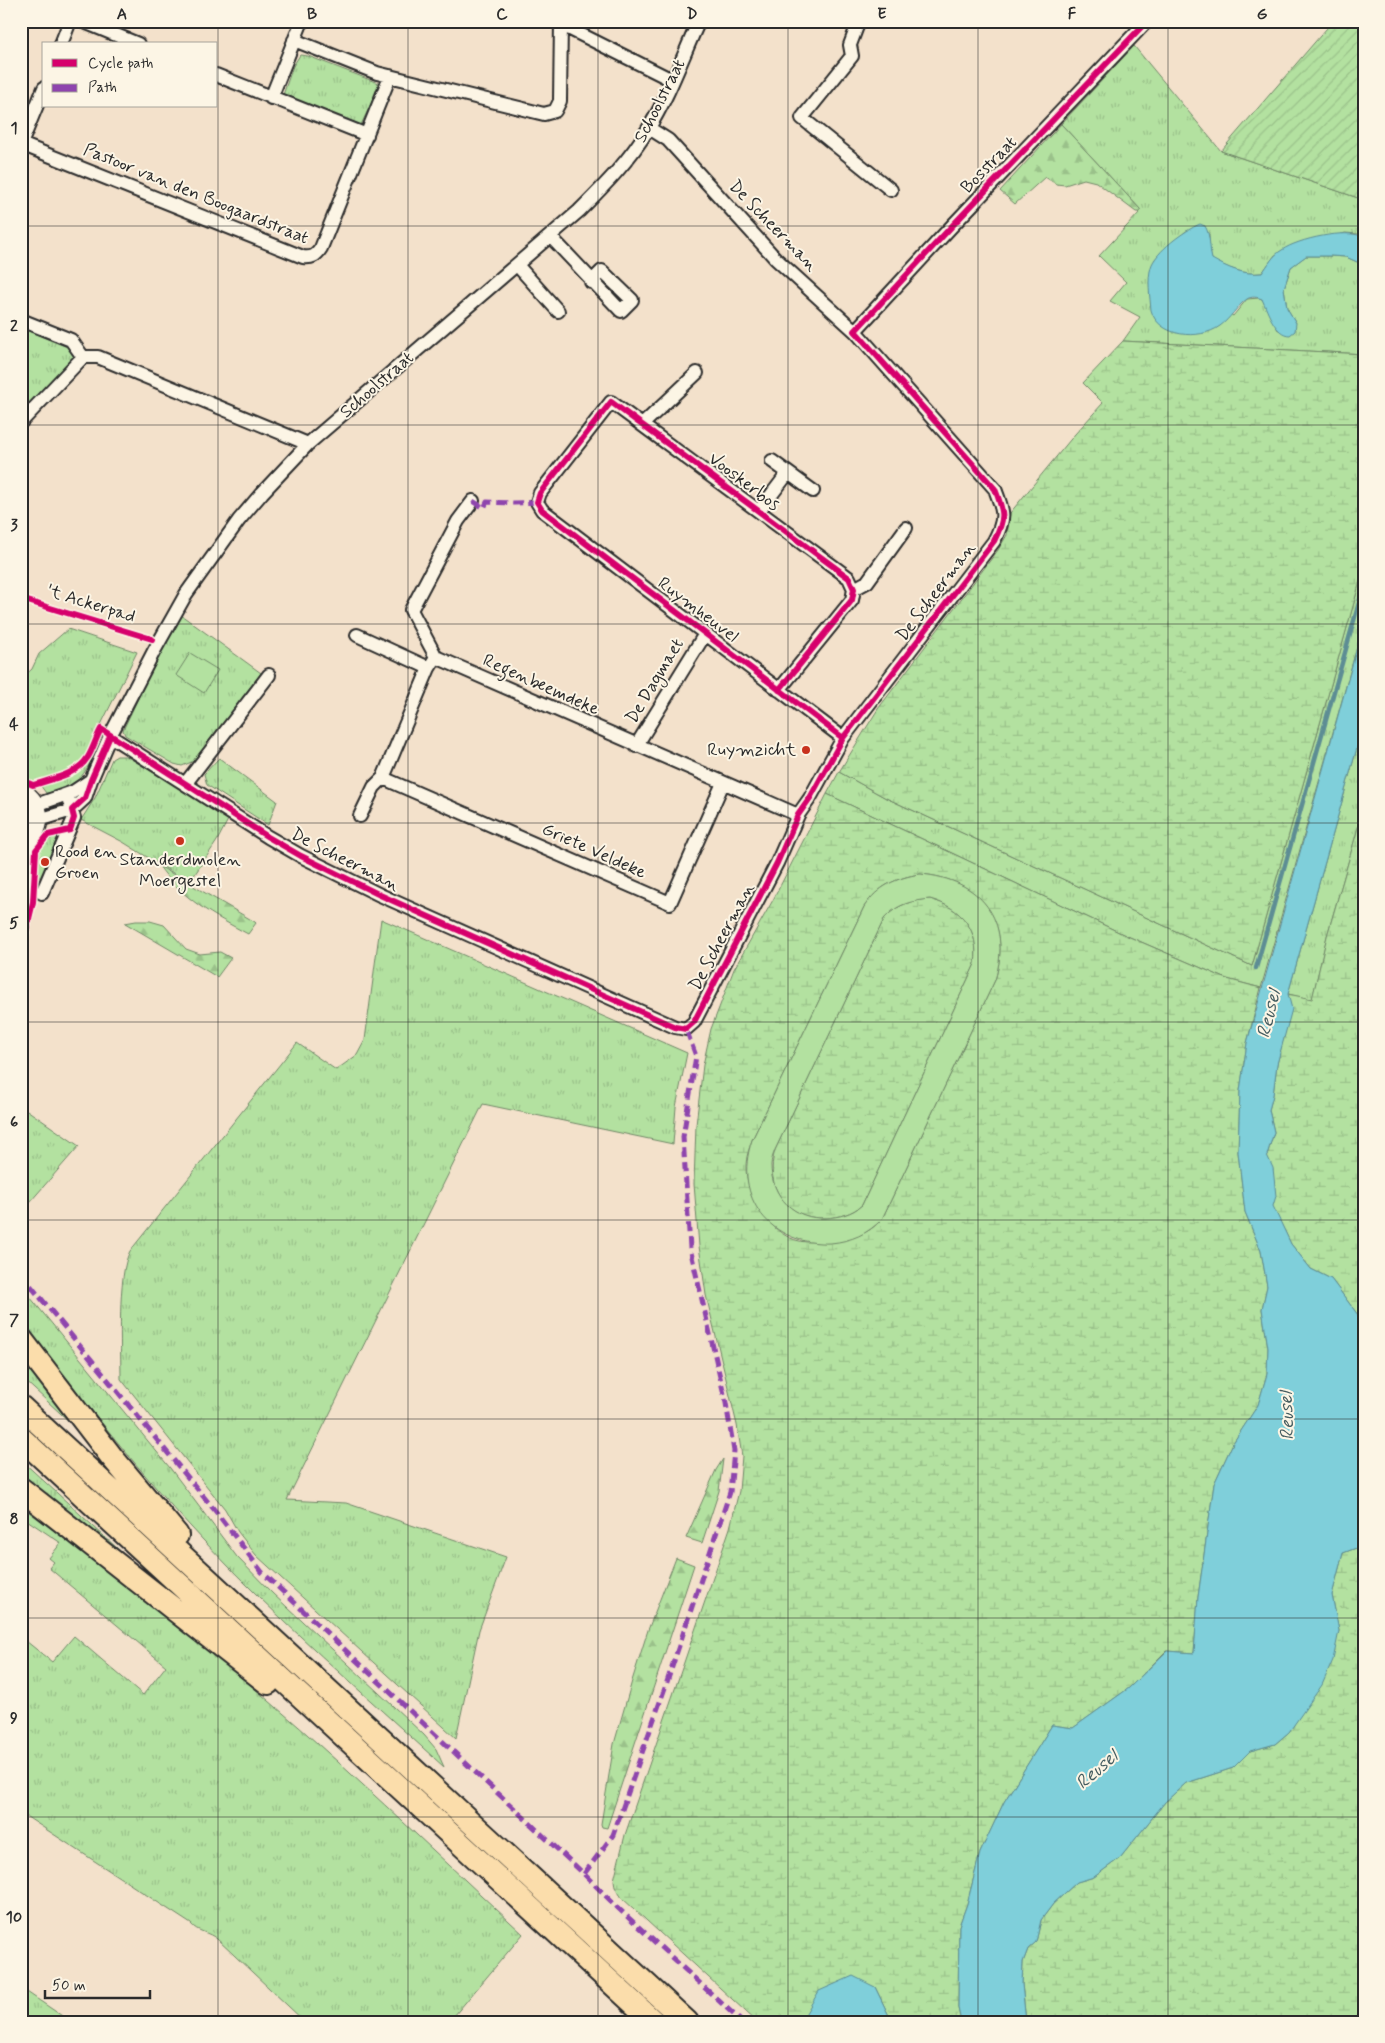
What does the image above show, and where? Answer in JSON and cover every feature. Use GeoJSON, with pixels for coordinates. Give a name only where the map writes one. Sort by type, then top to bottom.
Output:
{"type":"FeatureCollection","features":[{"type":"Feature","properties":{"kind":"highway"},"geometry":{"type":"LineString","coordinates":[[21,1339],[111,1456],[234,1603]]}},
{"type":"Feature","properties":{"kind":"highway"},"geometry":{"type":"LineString","coordinates":[[21,1407],[687,2022]]}},
{"type":"Feature","properties":{"kind":"highway"},"geometry":{"type":"LineString","coordinates":[[21,1438],[654,2022]]}},
{"type":"Feature","properties":{"kind":"highway"},"geometry":{"type":"LineString","coordinates":[[21,1489],[206,1636],[377,1766]]}},
{"type":"Feature","properties":{"kind":"main road"},"geometry":{"type":"LineString","coordinates":[[21,792],[27,795],[37,813],[36,830],[24,842],[24,889],[21,903]]}},
{"type":"Feature","properties":{"kind":"street"},"geometry":{"type":"LineString","coordinates":[[62,42],[70,21]]}},
{"type":"Feature","properties":{"kind":"street"},"geometry":{"type":"LineString","coordinates":[[82,21],[133,42]]}},
{"type":"Feature","properties":{"kind":"street"},"geometry":{"type":"LineString","coordinates":[[271,98],[302,21]]}},
{"type":"Feature","properties":{"kind":"street","name":"Schoolstraat"},"geometry":{"type":"LineString","coordinates":[[72,810],[84,798],[110,736],[186,594],[239,520],[308,444],[579,211],[608,181],[630,157],[649,128],[699,21]]}},
{"type":"Feature","properties":{"kind":"street"},"geometry":{"type":"LineString","coordinates":[[859,21],[850,45],[852,56],[802,118],[891,190]]}},
{"type":"Feature","properties":{"kind":"street","name":"Bosstraat"},"geometry":{"type":"LineString","coordinates":[[855,331],[1147,21]]}},
{"type":"Feature","properties":{"kind":"street"},"geometry":{"type":"LineString","coordinates":[[294,40],[377,73],[544,114],[555,111],[560,101],[562,23],[672,80]]}},
{"type":"Feature","properties":{"kind":"street"},"geometry":{"type":"LineString","coordinates":[[218,76],[367,135]]}},
{"type":"Feature","properties":{"kind":"street","name":"Pastoor van den Boogaardstraat"},"geometry":{"type":"LineString","coordinates":[[42,93],[21,144],[303,257],[310,258],[317,255],[321,248],[390,76]]}},
{"type":"Feature","properties":{"kind":"street","name":"De Scheerman"},"geometry":{"type":"LineString","coordinates":[[110,736],[268,837],[301,856],[380,895],[675,1027],[686,1029],[694,1022],[746,925],[798,816],[843,738],[994,540],[1002,525],[1002,508],[995,489],[855,331],[776,259],[668,140],[649,128]]}},
{"type":"Feature","properties":{"kind":"street"},"geometry":{"type":"LineString","coordinates":[[550,236],[591,282]]}},
{"type":"Feature","properties":{"kind":"street"},"geometry":{"type":"LineString","coordinates":[[517,265],[558,311]]}},
{"type":"Feature","properties":{"kind":"street"},"geometry":{"type":"LineString","coordinates":[[21,320],[71,340],[83,357]]}},
{"type":"Feature","properties":{"kind":"street"},"geometry":{"type":"LineString","coordinates":[[24,414],[83,357],[98,357],[308,444]]}},
{"type":"Feature","properties":{"kind":"street"},"geometry":{"type":"LineString","coordinates":[[642,424],[698,373]]}},
{"type":"Feature","properties":{"kind":"street","name":"Vooskerbos"},"geometry":{"type":"LineString","coordinates":[[537,502],[540,493],[611,402],[849,578],[854,589]]}},
{"type":"Feature","properties":{"kind":"street","name":"Vooskerbos"},"geometry":{"type":"LineString","coordinates":[[772,461],[812,491]]}},
{"type":"Feature","properties":{"kind":"street","name":"Vooskerbos"},"geometry":{"type":"LineString","coordinates":[[759,512],[788,473]]}},
{"type":"Feature","properties":{"kind":"street"},"geometry":{"type":"LineString","coordinates":[[360,816],[374,786],[383,778],[433,663],[411,610],[458,521],[474,501]]}},
{"type":"Feature","properties":{"kind":"street","name":"Ruymheuvel"},"geometry":{"type":"LineString","coordinates":[[537,502],[542,510],[843,738]]}},
{"type":"Feature","properties":{"kind":"street"},"geometry":{"type":"LineString","coordinates":[[779,690],[852,600],[854,589],[867,582],[906,528]]}},
{"type":"Feature","properties":{"kind":"street","name":"De Dagmaet"},"geometry":{"type":"LineString","coordinates":[[636,746],[705,634]]}},
{"type":"Feature","properties":{"kind":"street","name":"Regenbeemdeke"},"geometry":{"type":"LineString","coordinates":[[357,635],[433,663],[636,746],[798,816]]}},
{"type":"Feature","properties":{"kind":"street"},"geometry":{"type":"LineString","coordinates":[[185,784],[269,675]]}},
{"type":"Feature","properties":{"kind":"street","name":"Griete Veldeke"},"geometry":{"type":"LineString","coordinates":[[383,778],[670,903],[723,783]]}},
{"type":"Feature","properties":{"kind":"street"},"geometry":{"type":"LineString","coordinates":[[37,813],[90,780]]}},
{"type":"Feature","properties":{"kind":"street","name":"Schoolstraat"},"geometry":{"type":"LineString","coordinates":[[42,893],[74,818],[67,794]]}},
{"type":"Feature","properties":{"kind":"street"},"geometry":{"type":"LineString","coordinates":[[37,813],[72,810]]}},
{"type":"Feature","properties":{"kind":"green space"},"geometry":{"type":"Polygon","coordinates":[[[1333,21],[1364,21],[1364,200],[1221,151],[1333,21]]]}},
{"type":"Feature","properties":{"kind":"green space"},"geometry":{"type":"Polygon","coordinates":[[[1134,46],[1221,151],[1364,200],[1364,237],[1358,234],[1345,233],[1275,255],[1262,273],[1242,272],[1212,260],[1209,234],[1186,231],[1154,260],[1233,316],[1247,299],[1262,299],[1278,330],[1296,323],[1287,308],[1284,288],[1291,267],[1306,256],[1346,257],[1364,265],[1364,354],[1123,341],[1140,317],[1110,301],[1126,282],[1099,256],[1140,212],[1140,209],[1061,124],[1134,46]]]}},
{"type":"Feature","properties":{"kind":"green space"},"geometry":{"type":"Polygon","coordinates":[[[300,55],[308,56],[378,83],[376,93],[360,127],[283,95],[293,66],[300,55]]]}},
{"type":"Feature","properties":{"kind":"green space"},"geometry":{"type":"Polygon","coordinates":[[[1061,124],[1140,209],[1140,212],[1136,212],[1096,182],[1084,179],[1065,185],[1056,184],[1045,177],[1015,204],[1000,191],[1061,124]]]}},
{"type":"Feature","properties":{"kind":"green space"},"geometry":{"type":"Polygon","coordinates":[[[21,328],[77,351],[72,362],[31,405],[21,396],[21,328]]]}},
{"type":"Feature","properties":{"kind":"green space"},"geometry":{"type":"Polygon","coordinates":[[[1123,341],[1364,354],[1364,567],[1252,966],[886,798],[839,772],[878,709],[998,550],[1007,535],[1010,513],[1103,403],[1083,383],[1123,341]]]}},
{"type":"Feature","properties":{"kind":"green space"},"geometry":{"type":"Polygon","coordinates":[[[1364,567],[1364,622],[1261,988],[1227,979],[1125,935],[827,794],[839,772],[886,798],[1252,966],[1364,567]]]}},
{"type":"Feature","properties":{"kind":"green space"},"geometry":{"type":"Polygon","coordinates":[[[181,615],[261,673],[194,761],[182,766],[174,764],[125,735],[123,730],[152,669],[181,615]]]}},
{"type":"Feature","properties":{"kind":"green space"},"geometry":{"type":"Polygon","coordinates":[[[68,629],[137,652],[83,761],[67,772],[35,782],[21,776],[21,679],[32,669],[39,654],[68,629]]]}},
{"type":"Feature","properties":{"kind":"green space"},"geometry":{"type":"Polygon","coordinates":[[[190,653],[218,670],[204,693],[176,675],[190,653]]]}},
{"type":"Feature","properties":{"kind":"green space"},"geometry":{"type":"Polygon","coordinates":[[[1364,723],[1364,807],[1327,936],[1312,1000],[1288,994],[1364,723]]]}},
{"type":"Feature","properties":{"kind":"green space"},"geometry":{"type":"Polygon","coordinates":[[[93,755],[81,777],[70,786],[56,792],[46,793],[40,785],[75,771],[93,755]]]}},
{"type":"Feature","properties":{"kind":"green space"},"geometry":{"type":"Polygon","coordinates":[[[117,756],[126,756],[206,804],[228,820],[217,841],[189,883],[123,842],[81,820],[95,798],[112,759],[117,756]]]}},
{"type":"Feature","properties":{"kind":"green space"},"geometry":{"type":"Polygon","coordinates":[[[219,758],[277,801],[268,825],[207,785],[204,774],[219,758]]]}},
{"type":"Feature","properties":{"kind":"green space"},"geometry":{"type":"Polygon","coordinates":[[[827,794],[1125,935],[1227,979],[1261,988],[1247,1043],[1240,1091],[1238,1152],[1245,1212],[1261,1251],[1267,1286],[1262,1309],[1268,1348],[1267,1374],[1258,1405],[1233,1443],[1214,1484],[1198,1597],[1194,1653],[1166,1651],[1129,1688],[1073,1728],[1052,1725],[1004,1802],[980,1853],[967,1904],[959,1926],[958,2008],[961,2022],[892,2022],[875,1987],[803,2018],[803,2022],[757,2022],[622,1898],[615,1887],[614,1880],[625,1835],[730,1528],[739,1491],[742,1456],[737,1425],[706,1295],[699,1246],[694,1184],[696,1125],[703,1065],[711,1029],[734,969],[773,900],[827,794]],[[920,874],[903,878],[888,884],[869,900],[752,1140],[746,1167],[747,1179],[756,1204],[773,1226],[795,1240],[811,1242],[857,1235],[867,1232],[882,1219],[995,980],[999,959],[999,939],[995,922],[987,907],[975,894],[960,884],[920,874]]]}},
{"type":"Feature","properties":{"kind":"green space"},"geometry":{"type":"Polygon","coordinates":[[[21,802],[25,806],[30,818],[28,825],[21,833],[21,802]]]}},
{"type":"Feature","properties":{"kind":"green space"},"geometry":{"type":"Polygon","coordinates":[[[1364,807],[1364,1335],[1358,1315],[1331,1279],[1311,1269],[1291,1244],[1272,1206],[1267,1155],[1274,1132],[1269,1110],[1277,1064],[1291,1009],[1288,994],[1312,999],[1327,936],[1364,807]]]}},
{"type":"Feature","properties":{"kind":"green space"},"geometry":{"type":"Polygon","coordinates":[[[63,833],[44,879],[37,876],[41,849],[49,841],[63,833]]]}},
{"type":"Feature","properties":{"kind":"green space"},"geometry":{"type":"Polygon","coordinates":[[[159,866],[256,923],[248,934],[223,920],[177,888],[159,866]]]}},
{"type":"Feature","properties":{"kind":"green space"},"geometry":{"type":"Polygon","coordinates":[[[920,874],[960,884],[975,894],[987,906],[995,921],[999,939],[999,958],[995,980],[882,1219],[865,1233],[852,1238],[831,1243],[810,1242],[791,1236],[774,1227],[752,1199],[747,1181],[747,1161],[752,1140],[864,907],[875,894],[888,884],[920,874]],[[930,899],[911,902],[894,910],[884,919],[772,1158],[772,1177],[775,1187],[780,1196],[795,1211],[815,1218],[826,1218],[850,1213],[862,1205],[975,964],[975,941],[966,922],[951,908],[930,899]]]}},
{"type":"Feature","properties":{"kind":"green space"},"geometry":{"type":"Polygon","coordinates":[[[930,899],[951,908],[966,922],[975,941],[975,964],[862,1205],[850,1213],[831,1218],[812,1217],[800,1213],[789,1207],[781,1199],[776,1188],[772,1164],[775,1150],[884,919],[894,910],[905,904],[930,899]]]}},
{"type":"Feature","properties":{"kind":"green space"},"geometry":{"type":"Polygon","coordinates":[[[381,919],[687,1053],[676,1107],[673,1144],[483,1104],[287,1500],[346,1503],[506,1557],[479,1630],[456,1738],[256,1555],[238,1532],[225,1509],[121,1379],[121,1294],[126,1262],[130,1251],[297,1043],[336,1070],[357,1055],[365,1040],[381,919]]]}},
{"type":"Feature","properties":{"kind":"green space"},"geometry":{"type":"Polygon","coordinates":[[[150,921],[164,925],[186,949],[200,954],[220,952],[231,958],[217,977],[125,923],[150,921]]]}},
{"type":"Feature","properties":{"kind":"green space"},"geometry":{"type":"Polygon","coordinates":[[[21,1106],[79,1146],[21,1215],[21,1106]]]}},
{"type":"Feature","properties":{"kind":"green space"},"geometry":{"type":"Polygon","coordinates":[[[21,1286],[170,1468],[237,1557],[272,1593],[424,1735],[436,1749],[444,1767],[262,1600],[204,1541],[159,1491],[31,1335],[21,1319],[21,1286]]]}},
{"type":"Feature","properties":{"kind":"green space"},"geometry":{"type":"Polygon","coordinates":[[[21,1351],[85,1436],[21,1377],[21,1351]]]}},
{"type":"Feature","properties":{"kind":"green space"},"geometry":{"type":"Polygon","coordinates":[[[723,1459],[719,1491],[702,1543],[686,1538],[716,1470],[723,1459]]]}},
{"type":"Feature","properties":{"kind":"green space"},"geometry":{"type":"Polygon","coordinates":[[[21,1460],[141,1570],[21,1483],[21,1460]]]}},
{"type":"Feature","properties":{"kind":"green space"},"geometry":{"type":"Polygon","coordinates":[[[21,1506],[143,1598],[262,1695],[361,1783],[523,1934],[449,2022],[305,2022],[217,1939],[196,1929],[21,1813],[21,1637],[52,1662],[74,1636],[143,1695],[166,1666],[49,1568],[54,1562],[49,1558],[61,1543],[21,1516],[21,1506]]]}},
{"type":"Feature","properties":{"kind":"green space"},"geometry":{"type":"Polygon","coordinates":[[[1364,1545],[1364,2022],[1026,2022],[1022,1984],[1023,1962],[1028,1949],[1036,1942],[1041,1920],[1053,1904],[1077,1882],[1094,1877],[1120,1858],[1165,1802],[1186,1783],[1233,1768],[1250,1751],[1275,1744],[1289,1732],[1299,1716],[1339,1631],[1332,1595],[1343,1553],[1364,1545]]]}},
{"type":"Feature","properties":{"kind":"green space"},"geometry":{"type":"Polygon","coordinates":[[[676,1558],[694,1565],[607,1828],[602,1827],[614,1744],[648,1630],[676,1558]]]}},
{"type":"Feature","properties":{"kind":"green space"},"geometry":{"type":"Polygon","coordinates":[[[21,1988],[71,2022],[21,2022],[21,1988]]]}},
{"type":"Feature","properties":{"kind":"water"},"geometry":{"type":"Polygon","coordinates":[[[1200,224],[1205,226],[1207,230],[1212,259],[1242,272],[1262,273],[1276,255],[1289,246],[1334,234],[1364,237],[1364,265],[1346,257],[1306,256],[1291,267],[1284,288],[1287,308],[1296,323],[1295,331],[1290,335],[1285,334],[1276,327],[1262,299],[1255,297],[1247,299],[1224,323],[1211,331],[1191,335],[1180,334],[1170,331],[1155,319],[1151,310],[1149,277],[1154,261],[1164,248],[1179,236],[1200,224]]]}},
{"type":"Feature","properties":{"kind":"water","name":"Reusel"},"geometry":{"type":"Polygon","coordinates":[[[1364,622],[1364,723],[1288,994],[1292,1009],[1277,1064],[1269,1110],[1274,1132],[1267,1155],[1273,1168],[1276,1196],[1273,1206],[1291,1244],[1311,1269],[1331,1279],[1358,1315],[1364,1335],[1364,1545],[1343,1553],[1332,1595],[1339,1631],[1333,1660],[1322,1685],[1289,1732],[1275,1744],[1250,1751],[1233,1768],[1186,1783],[1165,1802],[1120,1858],[1094,1877],[1077,1882],[1053,1904],[1041,1920],[1036,1942],[1028,1949],[1023,1962],[1022,1984],[1026,2022],[1017,2022],[1015,2019],[1014,2022],[961,2022],[958,2008],[959,1926],[967,1904],[980,1853],[1004,1802],[1052,1725],[1073,1728],[1129,1688],[1167,1651],[1194,1653],[1198,1597],[1214,1484],[1233,1443],[1258,1405],[1267,1374],[1268,1348],[1262,1309],[1267,1286],[1261,1251],[1245,1212],[1238,1152],[1240,1091],[1247,1043],[1364,622]]]}},
{"type":"Feature","properties":{"kind":"water"},"geometry":{"type":"Polygon","coordinates":[[[853,1976],[875,1987],[892,2022],[803,2022],[803,2018],[819,1991],[853,1976]]]}},
{"type":"Feature","properties":{"kind":"waterway"},"geometry":{"type":"LineString","coordinates":[[1256,968],[1364,585]]}},
{"type":"Feature","properties":{"kind":"waterway"},"geometry":{"type":"LineString","coordinates":[[1364,782],[1361,791],[1364,793]]}},
{"type":"Feature","properties":{"kind":"marked path"},"geometry":{"type":"LineString","coordinates":[[473,501],[484,508],[487,502],[537,502]]}},
{"type":"Feature","properties":{"kind":"marked path"},"geometry":{"type":"LineString","coordinates":[[584,1874],[613,1835],[666,1685],[730,1492],[734,1451],[726,1403],[690,1248],[683,1137],[696,1056],[686,1029]]}},
{"type":"Feature","properties":{"kind":"marked path"},"geometry":{"type":"LineString","coordinates":[[21,1274],[217,1513],[262,1572],[619,1909],[742,2022]]}},
{"type":"Feature","properties":{"kind":"cycle path"},"geometry":{"type":"LineString","coordinates":[[21,780],[33,785],[64,776],[71,772],[88,757],[101,729],[268,837],[301,856],[380,895],[675,1027],[686,1029],[694,1022],[777,863],[798,815],[810,798],[843,738],[994,541],[1002,521],[1002,509],[995,489],[855,331],[1147,21]]}},
{"type":"Feature","properties":{"kind":"cycle path"},"geometry":{"type":"LineString","coordinates":[[779,690],[852,600],[854,589],[849,578],[611,402],[540,493],[537,502],[542,510],[843,738]]}},
{"type":"Feature","properties":{"kind":"cycle path","name":"'t Ackerpad"},"geometry":{"type":"LineString","coordinates":[[21,599],[152,639]]}},
{"type":"Feature","properties":{"kind":"cycle path"},"geometry":{"type":"LineString","coordinates":[[21,952],[33,902],[36,850],[48,835],[70,830],[74,818],[72,810],[85,798],[110,736]]}},
{"type":"Feature","properties":{"kind":"place","name":"Ruymzicht"},"geometry":{"type":"Point","coordinates":[806,750]}},
{"type":"Feature","properties":{"kind":"place","name":"Standerdmolen Moergestel"},"geometry":{"type":"Point","coordinates":[180,841]}},
{"type":"Feature","properties":{"kind":"place","name":"Rood en Groen"},"geometry":{"type":"Point","coordinates":[45,862]}}]}
